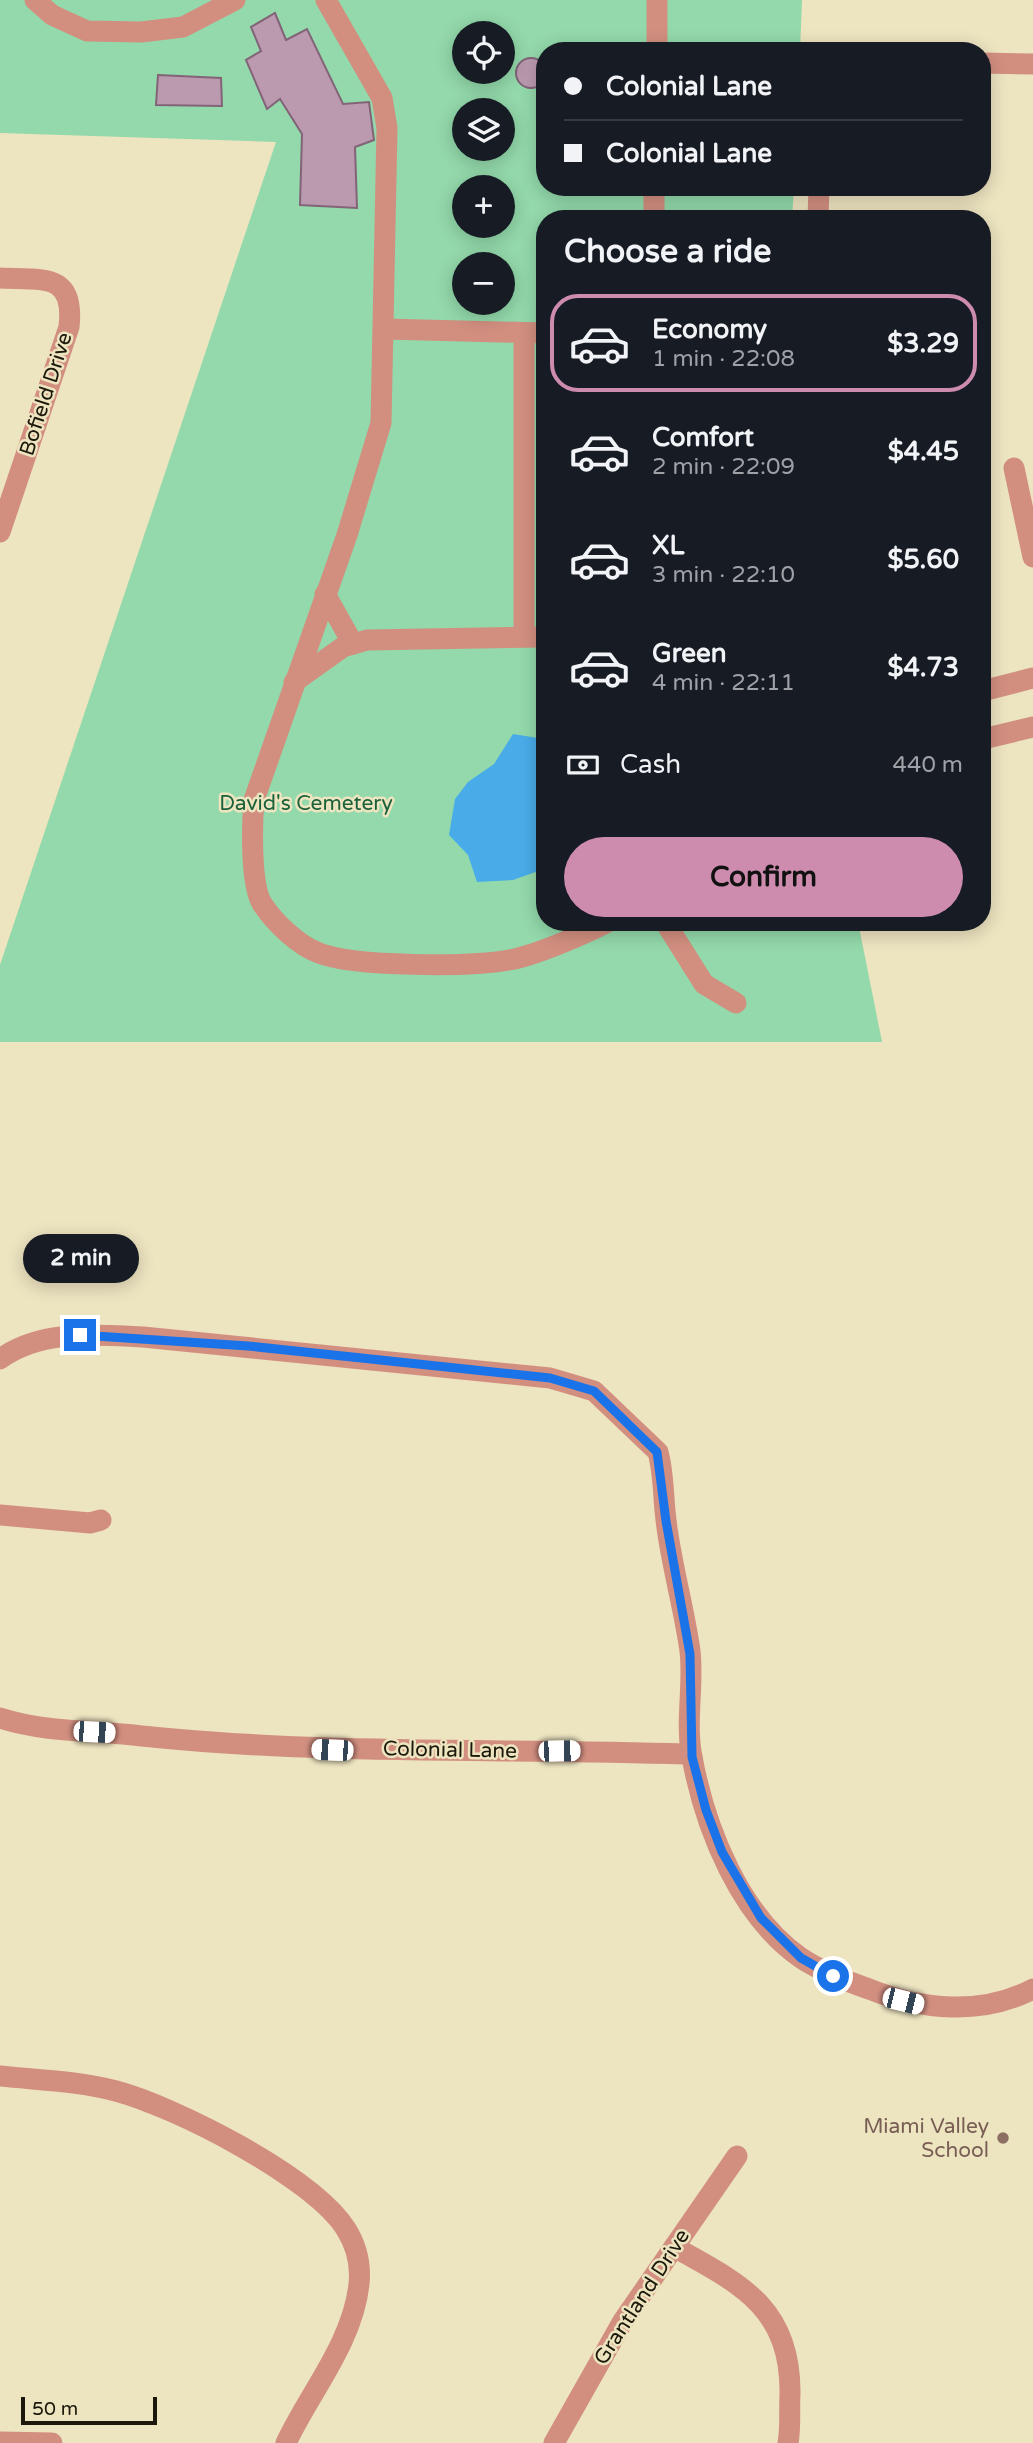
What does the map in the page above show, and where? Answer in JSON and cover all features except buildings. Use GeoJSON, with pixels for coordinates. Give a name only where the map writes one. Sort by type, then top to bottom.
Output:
{"type":"FeatureCollection","features":[{"type":"Feature","properties":{"kind":"street"},"geometry":{"type":"LineString","coordinates":[[35,0],[52,15],[87,31],[141,32],[183,27],[235,0]]}},
{"type":"Feature","properties":{"kind":"street"},"geometry":{"type":"LineString","coordinates":[[326,0],[382,98],[387,128],[381,423],[347,535],[254,800],[251,832],[261,904],[295,938],[318,953],[349,960],[474,965],[512,960],[585,931]]}},
{"type":"Feature","properties":{"kind":"street"},"geometry":{"type":"LineString","coordinates":[[657,0],[657,42]]}},
{"type":"Feature","properties":{"kind":"street"},"geometry":{"type":"LineString","coordinates":[[991,63],[1033,64]]}},
{"type":"Feature","properties":{"kind":"street","name":"Bofield Drive"},"geometry":{"type":"LineString","coordinates":[[0,278],[52,282],[68,295],[71,305],[69,327],[0,532]]}},
{"type":"Feature","properties":{"kind":"street"},"geometry":{"type":"LineString","coordinates":[[294,682],[343,647],[367,640],[534,636],[534,333],[384,329]]}},
{"type":"Feature","properties":{"kind":"street"},"geometry":{"type":"LineString","coordinates":[[1014,468],[1033,558]]}},
{"type":"Feature","properties":{"kind":"street"},"geometry":{"type":"LineString","coordinates":[[326,594],[353,644]]}},
{"type":"Feature","properties":{"kind":"street"},"geometry":{"type":"LineString","coordinates":[[991,689],[1033,678]]}},
{"type":"Feature","properties":{"kind":"street"},"geometry":{"type":"LineString","coordinates":[[991,737],[1033,727]]}},
{"type":"Feature","properties":{"kind":"street"},"geometry":{"type":"LineString","coordinates":[[670,931],[704,984],[736,1003]]}},
{"type":"Feature","properties":{"kind":"street"},"geometry":{"type":"LineString","coordinates":[[0,1359],[29,1343],[55,1337],[143,1337],[550,1378],[594,1391],[657,1452],[662,1465],[666,1521],[690,1654],[692,1757],[706,1810],[738,1883],[761,1918],[801,1958],[833,1976],[888,1997],[928,2006],[993,2005],[1033,1989]]}},
{"type":"Feature","properties":{"kind":"street"},"geometry":{"type":"LineString","coordinates":[[0,1515],[90,1523],[101,1520]]}},
{"type":"Feature","properties":{"kind":"street","name":"Colonial Lane"},"geometry":{"type":"LineString","coordinates":[[0,1718],[43,1728],[290,1749],[589,1751],[685,1754],[692,1757]]}},
{"type":"Feature","properties":{"kind":"street"},"geometry":{"type":"LineString","coordinates":[[0,2076],[113,2090],[187,2117],[307,2189],[344,2226],[359,2260],[360,2283],[355,2307],[341,2342],[286,2443]]}},
{"type":"Feature","properties":{"kind":"street","name":"Grantland Drive"},"geometry":{"type":"LineString","coordinates":[[554,2443],[623,2321],[737,2156]]}},
{"type":"Feature","properties":{"kind":"street"},"geometry":{"type":"LineString","coordinates":[[674,2247],[750,2293],[779,2329],[790,2372],[788,2443]]}},
{"type":"Feature","properties":{"kind":"street"},"geometry":{"type":"LineString","coordinates":[[0,2442],[52,2443]]}},
{"type":"Feature","properties":{"kind":"green space","name":"David's Cemetery"},"geometry":{"type":"Polygon","coordinates":[[[0,0],[802,0],[800,42],[536,42],[536,196],[793,196],[793,210],[536,210],[536,931],[860,931],[882,1042],[0,1042],[0,965],[276,142],[0,133],[0,0]]]}},
{"type":"Feature","properties":{"kind":"water"},"geometry":{"type":"Polygon","coordinates":[[[513,734],[536,738],[536,872],[513,880],[477,882],[468,855],[449,835],[455,799],[468,782],[494,764],[513,734]]]}},
{"type":"Feature","properties":{"kind":"place","name":"Miami Valley School"},"geometry":{"type":"Point","coordinates":[1003,2138]}},
{"type":"Feature","properties":{"kind":"route"},"geometry":{"type":"LineString","coordinates":[[80,1335],[143,1337],[248,1346],[341,1358],[550,1378],[594,1391],[625,1418],[657,1452],[662,1465],[666,1521],[690,1654],[692,1757],[706,1810],[722,1852],[761,1918],[780,1940],[801,1958],[833,1976]]}}]}
